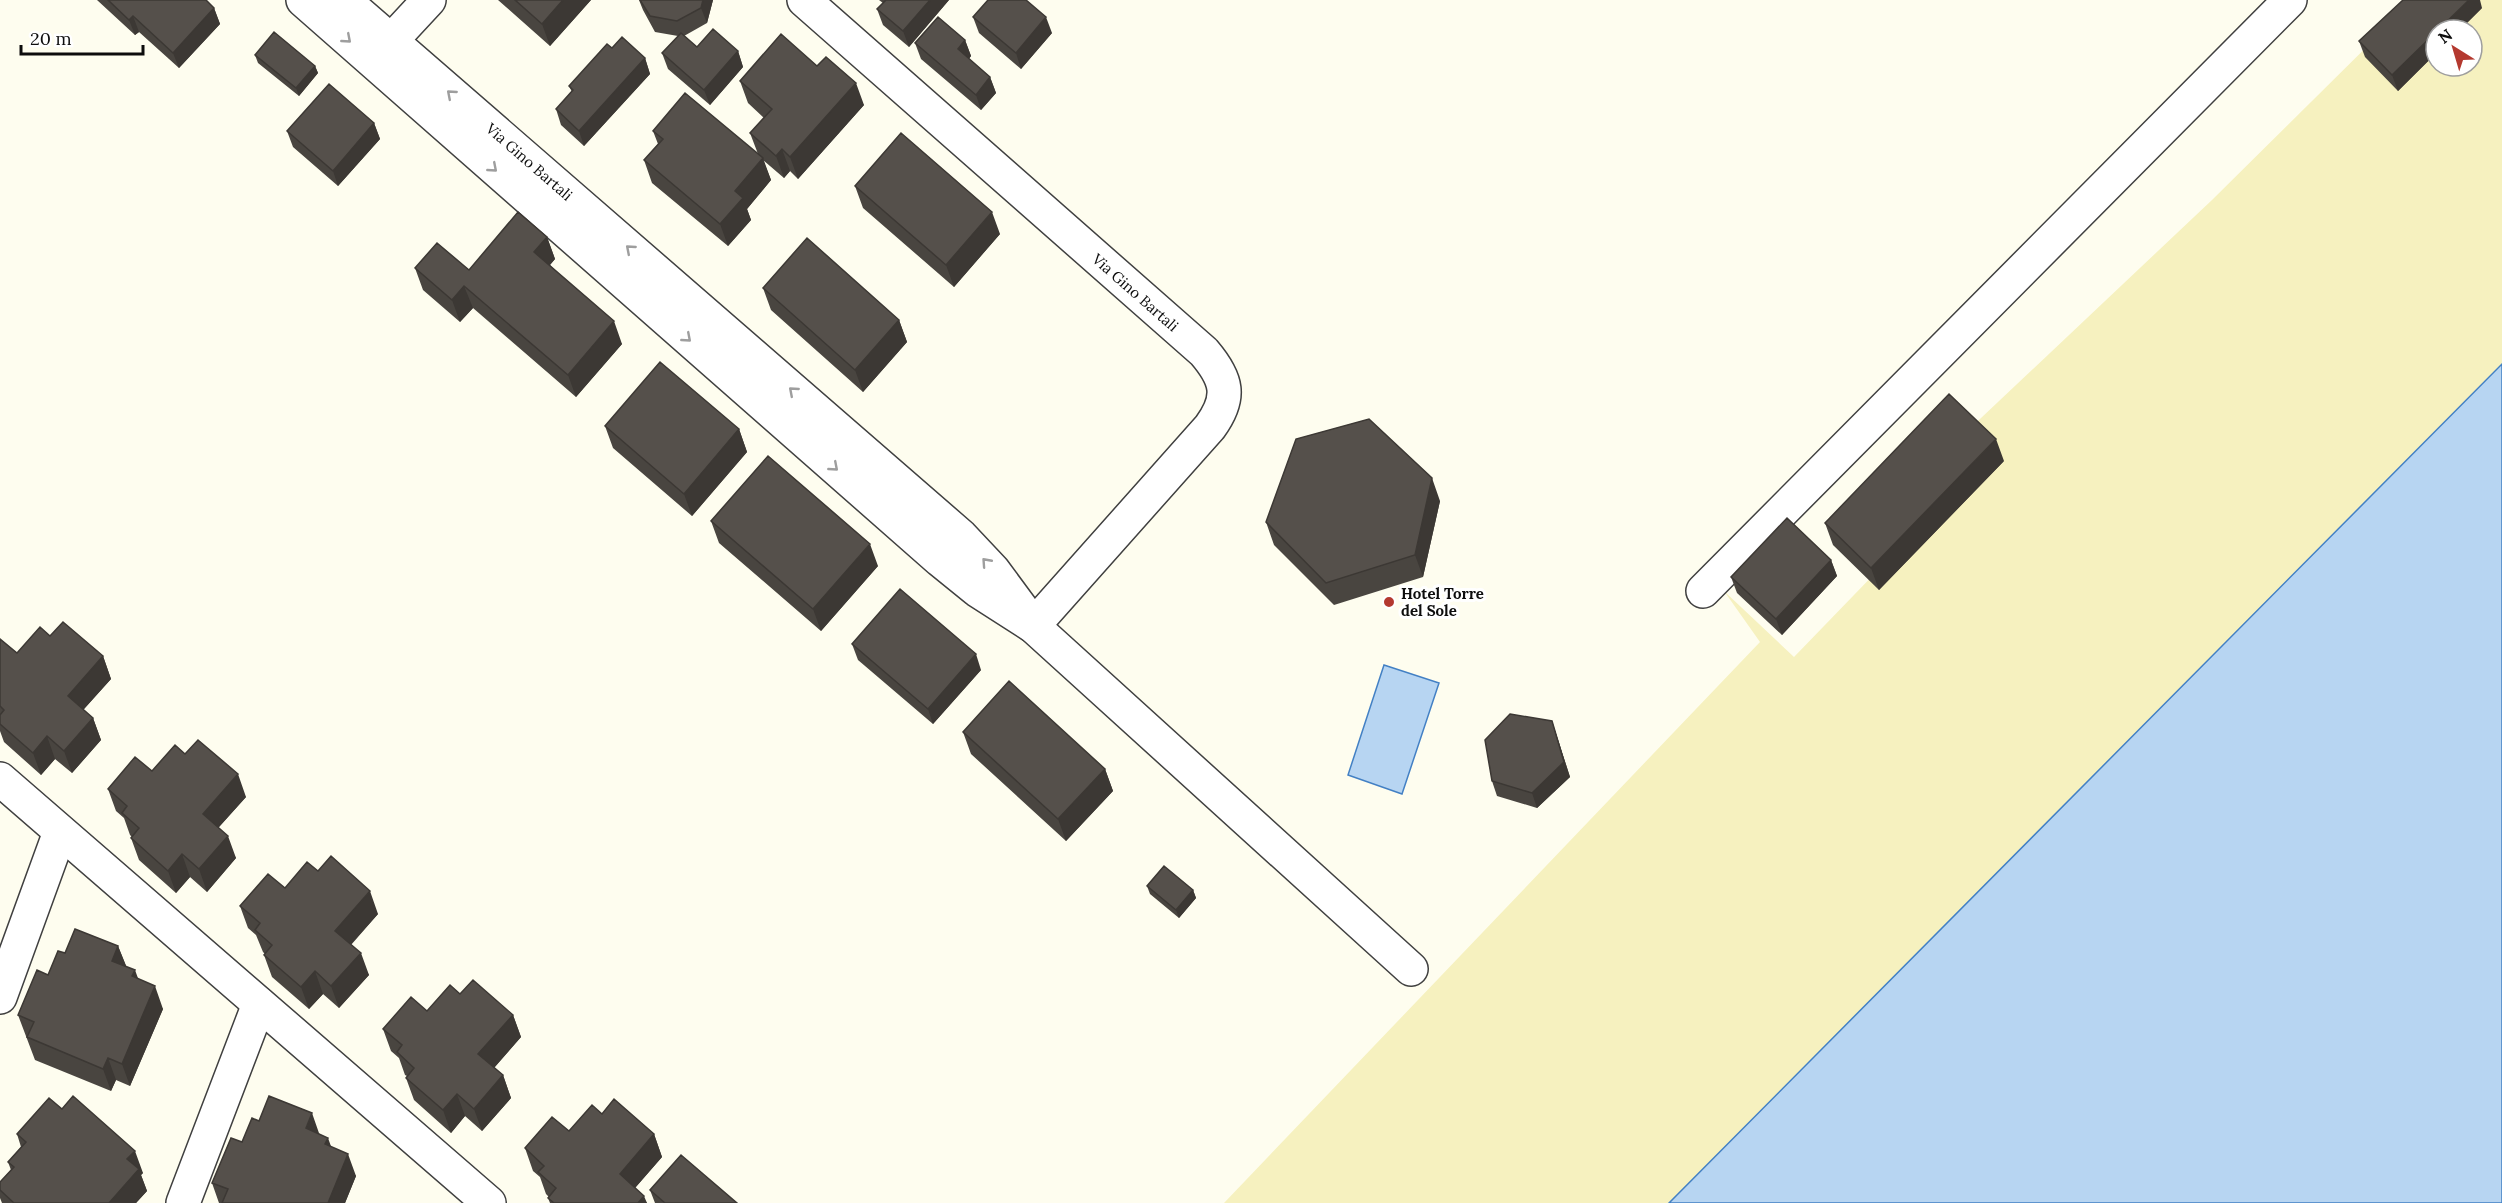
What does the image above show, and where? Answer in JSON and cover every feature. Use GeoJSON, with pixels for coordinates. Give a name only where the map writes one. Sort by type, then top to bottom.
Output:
{"type":"FeatureCollection","features":[{"type":"Feature","properties":{"kind":"street","name":"Via Gino Bartali"},"geometry":{"type":"LineString","coordinates":[[303,0],[382,51],[659,294],[961,536],[993,570],[1034,626],[1210,427],[1222,409],[1224,400],[1225,390],[1221,376],[1204,352],[804,0]]}},
{"type":"Feature","properties":{"kind":"street","name":"Via Gino Bartali"},"geometry":{"type":"LineString","coordinates":[[344,0],[382,51]]}},
{"type":"Feature","properties":{"kind":"street"},"geometry":{"type":"LineString","coordinates":[[382,51],[429,0]]}},
{"type":"Feature","properties":{"kind":"street"},"geometry":{"type":"LineString","coordinates":[[1703,591],[2290,0]]}},
{"type":"Feature","properties":{"kind":"street"},"geometry":{"type":"LineString","coordinates":[[1034,626],[1411,969]]}},
{"type":"Feature","properties":{"kind":"street"},"geometry":{"type":"LineString","coordinates":[[0,780],[489,1203]]}},
{"type":"Feature","properties":{"kind":"street"},"geometry":{"type":"LineString","coordinates":[[0,997],[60,832]]}},
{"type":"Feature","properties":{"kind":"street"},"geometry":{"type":"LineString","coordinates":[[183,1203],[259,1004]]}},
{"type":"Feature","properties":{"kind":"sand"},"geometry":{"type":"Polygon","coordinates":[[[2414,0],[2502,0],[2502,364],[1669,1203],[1224,1203],[1760,642],[1724,591],[1794,657],[1912,535],[1963,435],[2212,200],[2414,0]]]}},
{"type":"Feature","properties":{"kind":"water"},"geometry":{"type":"Polygon","coordinates":[[[2502,364],[2502,1203],[1669,1203],[2502,364]]]}},
{"type":"Feature","properties":{"kind":"water"},"geometry":{"type":"Polygon","coordinates":[[[1384,665],[1439,683],[1402,794],[1348,775],[1384,665]]]}},
{"type":"Feature","properties":{"kind":"building"},"geometry":{"type":"Polygon","coordinates":[[[108,0],[206,0],[214,8],[173,53],[133,16],[129,20],[108,0]]]}},
{"type":"Feature","properties":{"kind":"building"},"geometry":{"type":"Polygon","coordinates":[[[515,0],[563,0],[542,24],[515,0]]]}},
{"type":"Feature","properties":{"kind":"building"},"geometry":{"type":"Polygon","coordinates":[[[640,0],[703,0],[701,8],[677,21],[650,16],[640,0]]]}},
{"type":"Feature","properties":{"kind":"building"},"geometry":{"type":"Polygon","coordinates":[[[886,0],[930,0],[903,31],[877,9],[886,0]]]}},
{"type":"Feature","properties":{"kind":"building"},"geometry":{"type":"Polygon","coordinates":[[[988,0],[1026,0],[1046,17],[1016,53],[973,17],[988,0]]]}},
{"type":"Feature","properties":{"kind":"building"},"geometry":{"type":"Polygon","coordinates":[[[2403,0],[2469,0],[2450,18],[2424,18],[2424,44],[2392,75],[2359,41],[2403,0]]]}},
{"type":"Feature","properties":{"kind":"building"},"geometry":{"type":"Polygon","coordinates":[[[938,17],[965,40],[958,49],[990,77],[976,95],[915,43],[938,17]]]}},
{"type":"Feature","properties":{"kind":"building"},"geometry":{"type":"Polygon","coordinates":[[[713,29],[738,51],[704,90],[662,53],[681,33],[697,47],[713,29]]]}},
{"type":"Feature","properties":{"kind":"building"},"geometry":{"type":"Polygon","coordinates":[[[274,32],[315,66],[296,88],[255,55],[274,32]]]}},
{"type":"Feature","properties":{"kind":"building"},"geometry":{"type":"Polygon","coordinates":[[[781,34],[817,66],[826,57],[856,83],[790,157],[782,149],[776,156],[750,133],[772,109],[740,81],[781,34]]]}},
{"type":"Feature","properties":{"kind":"building"},"geometry":{"type":"Polygon","coordinates":[[[622,37],[645,58],[579,131],[556,109],[573,90],[569,86],[607,44],[612,48],[622,37]]]}},
{"type":"Feature","properties":{"kind":"building"},"geometry":{"type":"Polygon","coordinates":[[[329,84],[374,123],[333,171],[287,131],[329,84]]]}},
{"type":"Feature","properties":{"kind":"building"},"geometry":{"type":"Polygon","coordinates":[[[685,93],[763,158],[735,191],[743,198],[720,224],[644,160],[663,139],[653,131],[685,93]]]}},
{"type":"Feature","properties":{"kind":"building"},"geometry":{"type":"Polygon","coordinates":[[[901,133],[992,212],[946,265],[855,186],[901,133]]]}},
{"type":"Feature","properties":{"kind":"building"},"geometry":{"type":"Polygon","coordinates":[[[518,212],[547,237],[534,252],[614,321],[568,375],[464,286],[452,300],[415,268],[437,243],[469,270],[518,212]]]}},
{"type":"Feature","properties":{"kind":"building"},"geometry":{"type":"Polygon","coordinates":[[[807,238],[899,320],[855,370],[763,288],[807,238]]]}},
{"type":"Feature","properties":{"kind":"building"},"geometry":{"type":"Polygon","coordinates":[[[660,362],[739,429],[684,494],[605,426],[660,362]]]}},
{"type":"Feature","properties":{"kind":"building"},"geometry":{"type":"Polygon","coordinates":[[[1949,394],[1996,439],[1871,568],[1825,523],[1949,394]]]}},
{"type":"Feature","properties":{"kind":"building"},"geometry":{"type":"Polygon","coordinates":[[[1369,419],[1432,478],[1415,555],[1326,583],[1266,522],[1296,439],[1369,419]]]}},
{"type":"Feature","properties":{"kind":"building"},"geometry":{"type":"Polygon","coordinates":[[[768,456],[870,544],[813,609],[711,521],[768,456]]]}},
{"type":"Feature","properties":{"kind":"building"},"geometry":{"type":"Polygon","coordinates":[[[1787,518],[1831,560],[1776,619],[1731,577],[1787,518]]]}},
{"type":"Feature","properties":{"kind":"building"},"geometry":{"type":"Polygon","coordinates":[[[900,589],[976,654],[928,709],[852,644],[900,589]]]}},
{"type":"Feature","properties":{"kind":"building"},"geometry":{"type":"Polygon","coordinates":[[[63,622],[103,656],[68,696],[93,718],[64,751],[47,736],[33,753],[0,724],[0,715],[4,710],[0,706],[0,639],[17,653],[40,627],[50,636],[63,622]]]}},
{"type":"Feature","properties":{"kind":"building"},"geometry":{"type":"Polygon","coordinates":[[[1009,681],[1105,769],[1058,819],[963,732],[1009,681]]]}},
{"type":"Feature","properties":{"kind":"building"},"geometry":{"type":"Polygon","coordinates":[[[1510,714],[1552,721],[1564,762],[1532,793],[1492,781],[1485,740],[1510,714]]]}},
{"type":"Feature","properties":{"kind":"building"},"geometry":{"type":"Polygon","coordinates":[[[198,740],[238,774],[203,814],[228,836],[199,869],[182,854],[168,871],[131,838],[139,828],[122,813],[127,806],[108,789],[135,757],[152,771],[175,745],[185,754],[198,740]]]}},
{"type":"Feature","properties":{"kind":"building"},"geometry":{"type":"Polygon","coordinates":[[[331,856],[370,891],[335,931],[361,953],[331,986],[315,971],[301,987],[264,955],[272,945],[255,930],[260,923],[240,906],[268,874],[285,888],[307,862],[318,871],[331,856]]]}},
{"type":"Feature","properties":{"kind":"building"},"geometry":{"type":"Polygon","coordinates":[[[1164,866],[1193,890],[1176,910],[1147,886],[1164,866]]]}},
{"type":"Feature","properties":{"kind":"building"},"geometry":{"type":"Polygon","coordinates":[[[75,929],[118,946],[112,961],[135,970],[132,976],[155,986],[122,1064],[108,1058],[103,1069],[27,1037],[34,1022],[18,1015],[37,970],[48,975],[58,951],[65,953],[75,929]]]}},
{"type":"Feature","properties":{"kind":"building"},"geometry":{"type":"Polygon","coordinates":[[[473,980],[513,1015],[478,1054],[503,1075],[474,1109],[457,1094],[443,1110],[406,1078],[414,1068],[397,1052],[402,1045],[383,1029],[411,997],[427,1011],[450,985],[460,994],[473,980]]]}},
{"type":"Feature","properties":{"kind":"building"},"geometry":{"type":"Polygon","coordinates":[[[73,1096],[135,1151],[127,1159],[139,1169],[109,1203],[14,1203],[0,1190],[0,1182],[14,1167],[8,1162],[26,1142],[17,1134],[49,1098],[62,1109],[73,1096]]]}},
{"type":"Feature","properties":{"kind":"building"},"geometry":{"type":"Polygon","coordinates":[[[269,1096],[312,1113],[306,1128],[328,1138],[325,1144],[348,1154],[328,1203],[222,1203],[228,1189],[212,1183],[231,1138],[242,1142],[252,1118],[259,1121],[269,1096]]]}},
{"type":"Feature","properties":{"kind":"building"},"geometry":{"type":"Polygon","coordinates":[[[614,1099],[654,1134],[620,1174],[644,1196],[638,1203],[554,1203],[548,1198],[556,1188],[538,1172],[544,1166],[525,1148],[552,1117],[569,1131],[592,1105],[602,1114],[614,1099]]]}},
{"type":"Feature","properties":{"kind":"building"},"geometry":{"type":"Polygon","coordinates":[[[681,1155],[737,1203],[665,1203],[650,1190],[681,1155]]]}},
{"type":"Feature","properties":{"kind":"place","name":"Hotel Torre del Sole"},"geometry":{"type":"Point","coordinates":[1389,602]}}]}
